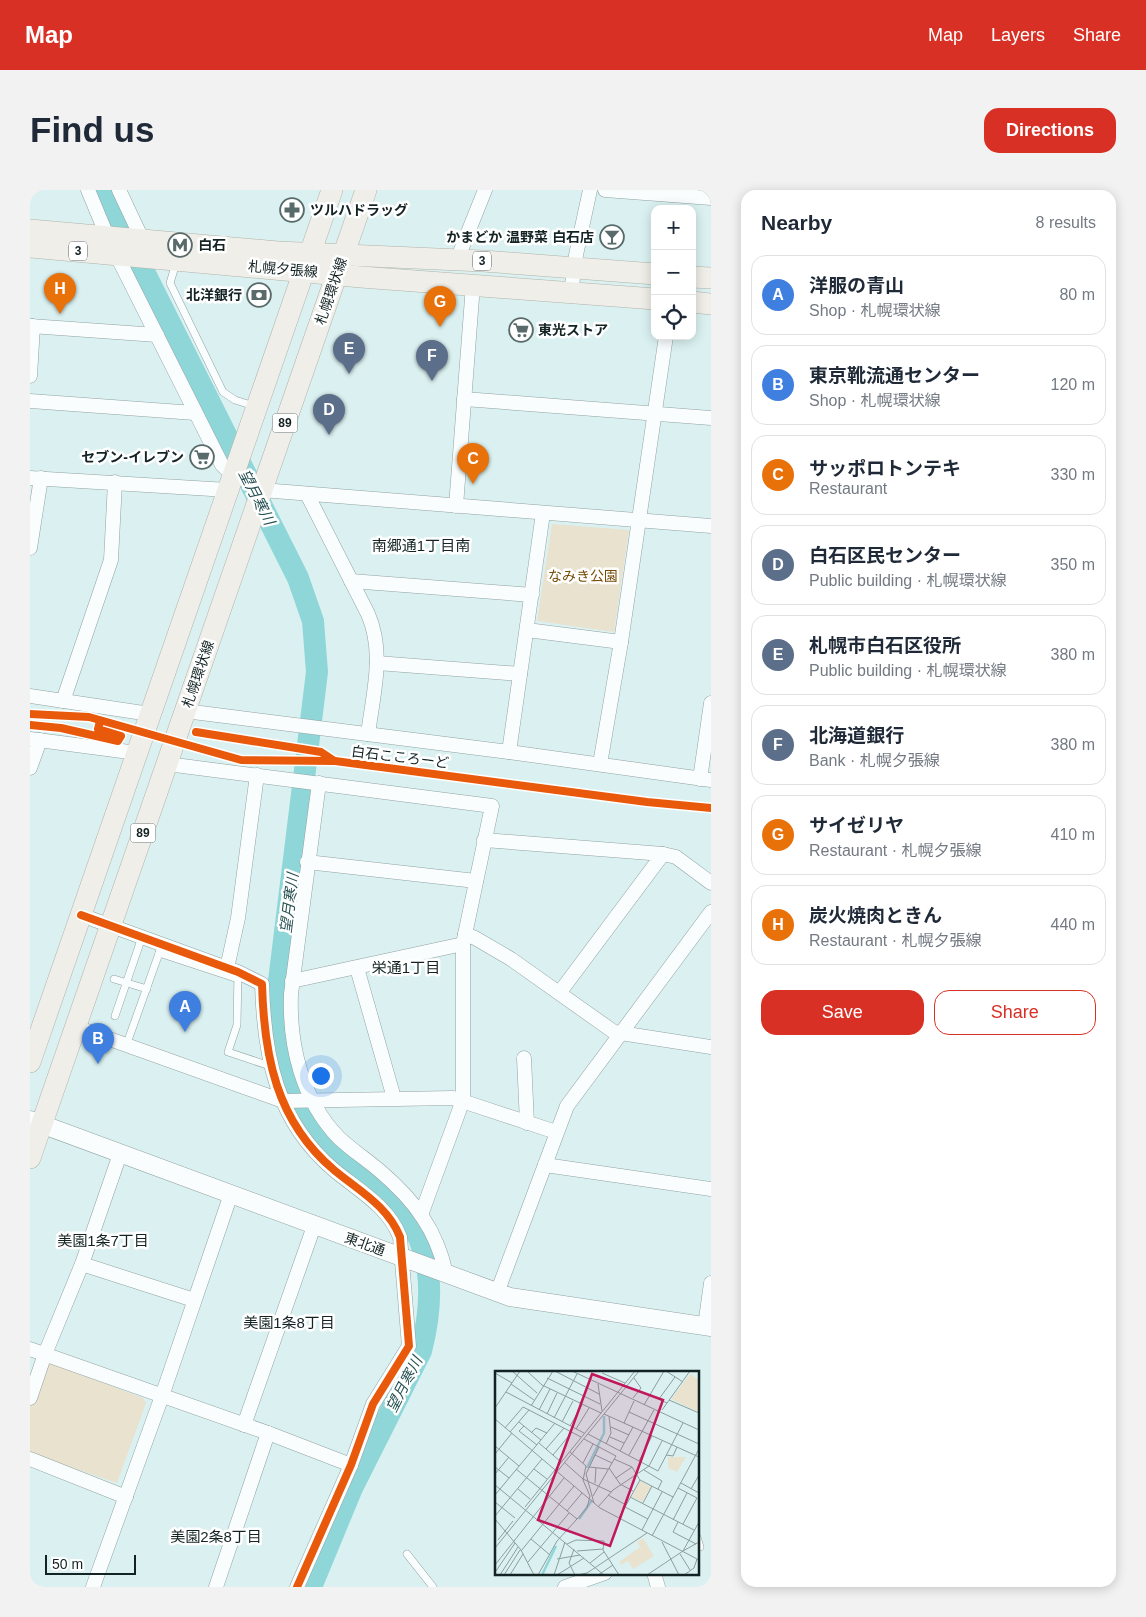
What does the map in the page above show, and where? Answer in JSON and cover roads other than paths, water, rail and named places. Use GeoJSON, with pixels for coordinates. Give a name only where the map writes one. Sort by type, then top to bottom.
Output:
{"type":"FeatureCollection","features":[{"type":"Feature","properties":{"kind":"main road","name":"89"},"geometry":{"type":"LineString","coordinates":[[30,1062],[36,1022],[81,915],[332,190]]}},
{"type":"Feature","properties":{"kind":"main road","name":"札幌環状線"},"geometry":{"type":"LineString","coordinates":[[30,1158],[36,1122],[76,1027],[366,190]]}},
{"type":"Feature","properties":{"kind":"main road","name":"札幌夕張線"},"geometry":{"type":"LineString","coordinates":[[30,230],[127,246],[307,262],[340,264],[457,260],[651,274]]}},
{"type":"Feature","properties":{"kind":"main road","name":"札幌夕張線"},"geometry":{"type":"LineString","coordinates":[[30,247],[127,246],[177,259],[307,262]]}},
{"type":"Feature","properties":{"kind":"main road","name":"札幌夕張線"},"geometry":{"type":"LineString","coordinates":[[340,264],[473,285],[651,300]]}},
{"type":"Feature","properties":{"kind":"main road"},"geometry":{"type":"LineString","coordinates":[[696,276],[711,278]]}},
{"type":"Feature","properties":{"kind":"main road"},"geometry":{"type":"LineString","coordinates":[[696,302],[711,304]]}},
{"type":"Feature","properties":{"kind":"street"},"geometry":{"type":"LineString","coordinates":[[88,190],[127,246]]}},
{"type":"Feature","properties":{"kind":"street"},"geometry":{"type":"LineString","coordinates":[[120,190],[127,246],[156,335],[222,465],[234,471]]}},
{"type":"Feature","properties":{"kind":"street"},"geometry":{"type":"LineString","coordinates":[[457,260],[485,190]]}},
{"type":"Feature","properties":{"kind":"street"},"geometry":{"type":"LineString","coordinates":[[571,293],[574,268],[590,190]]}},
{"type":"Feature","properties":{"kind":"street"},"geometry":{"type":"LineString","coordinates":[[605,190],[679,193],[711,198]]}},
{"type":"Feature","properties":{"kind":"street"},"geometry":{"type":"LineString","coordinates":[[456,506],[473,285]]}},
{"type":"Feature","properties":{"kind":"street"},"geometry":{"type":"LineString","coordinates":[[30,376],[32,326],[156,335]]}},
{"type":"Feature","properties":{"kind":"street"},"geometry":{"type":"LineString","coordinates":[[600,764],[621,642],[665,340]]}},
{"type":"Feature","properties":{"kind":"street"},"geometry":{"type":"LineString","coordinates":[[464,399],[711,418]]}},
{"type":"Feature","properties":{"kind":"street"},"geometry":{"type":"LineString","coordinates":[[30,401],[195,413]]}},
{"type":"Feature","properties":{"kind":"street"},"geometry":{"type":"LineString","coordinates":[[30,548],[36,478],[115,482],[234,471]]}},
{"type":"Feature","properties":{"kind":"street"},"geometry":{"type":"LineString","coordinates":[[63,701],[111,560],[115,482]]}},
{"type":"Feature","properties":{"kind":"street"},"geometry":{"type":"LineString","coordinates":[[260,497],[307,494],[711,526]]}},
{"type":"Feature","properties":{"kind":"street"},"geometry":{"type":"LineString","coordinates":[[307,494],[372,623],[377,644],[378,663],[368,734]]}},
{"type":"Feature","properties":{"kind":"street"},"geometry":{"type":"LineString","coordinates":[[509,752],[543,513]]}},
{"type":"Feature","properties":{"kind":"street"},"geometry":{"type":"LineString","coordinates":[[351,580],[532,595]]}},
{"type":"Feature","properties":{"kind":"street"},"geometry":{"type":"LineString","coordinates":[[527,630],[621,642]]}},
{"type":"Feature","properties":{"kind":"street"},"geometry":{"type":"LineString","coordinates":[[378,663],[520,674]]}},
{"type":"Feature","properties":{"kind":"street"},"geometry":{"type":"LineString","coordinates":[[30,696],[150,714]]}},
{"type":"Feature","properties":{"kind":"street"},"geometry":{"type":"LineString","coordinates":[[185,712],[509,752],[706,780],[711,703]]}},
{"type":"Feature","properties":{"kind":"street"},"geometry":{"type":"LineString","coordinates":[[30,768],[35,740],[137,753]]}},
{"type":"Feature","properties":{"kind":"street"},"geometry":{"type":"LineString","coordinates":[[166,764],[492,806],[464,939],[463,1100],[422,1215]]}},
{"type":"Feature","properties":{"kind":"street"},"geometry":{"type":"LineString","coordinates":[[234,973],[238,918],[256,775]]}},
{"type":"Feature","properties":{"kind":"street"},"geometry":{"type":"LineString","coordinates":[[310,782],[307,862],[290,1009],[295,1052],[309,1100],[338,1136],[380,1171],[422,1215],[439,1244],[444,1273]]}},
{"type":"Feature","properties":{"kind":"street"},"geometry":{"type":"LineString","coordinates":[[484,840],[663,854],[676,857],[711,883]]}},
{"type":"Feature","properties":{"kind":"street"},"geometry":{"type":"LineString","coordinates":[[560,992],[663,854]]}},
{"type":"Feature","properties":{"kind":"street"},"geometry":{"type":"LineString","coordinates":[[307,862],[476,881]]}},
{"type":"Feature","properties":{"kind":"street"},"geometry":{"type":"LineString","coordinates":[[497,1293],[567,1106],[711,912]]}},
{"type":"Feature","properties":{"kind":"street"},"geometry":{"type":"LineString","coordinates":[[81,915],[142,937],[161,949],[262,984],[264,1036],[270,1066],[300,1131],[319,1155],[388,1215],[400,1237],[408,1260],[409,1346],[373,1404],[351,1465],[297,1587]]}},
{"type":"Feature","properties":{"kind":"street"},"geometry":{"type":"LineString","coordinates":[[292,981],[357,968],[464,939],[511,959],[614,1032],[711,1047]]}},
{"type":"Feature","properties":{"kind":"street"},"geometry":{"type":"LineString","coordinates":[[357,968],[394,1098]]}},
{"type":"Feature","properties":{"kind":"street"},"geometry":{"type":"LineString","coordinates":[[76,1027],[287,1101],[453,1098],[556,1132]]}},
{"type":"Feature","properties":{"kind":"street"},"geometry":{"type":"LineString","coordinates":[[524,1058],[527,1123]]}},
{"type":"Feature","properties":{"kind":"street","name":"東北通"},"geometry":{"type":"LineString","coordinates":[[36,1122],[510,1297],[708,1326]]}},
{"type":"Feature","properties":{"kind":"street"},"geometry":{"type":"LineString","coordinates":[[30,1398],[45,1354],[82,1264],[120,1154]]}},
{"type":"Feature","properties":{"kind":"street"},"geometry":{"type":"LineString","coordinates":[[545,1165],[711,1189]]}},
{"type":"Feature","properties":{"kind":"street"},"geometry":{"type":"LineString","coordinates":[[93,1587],[162,1396],[231,1194]]}},
{"type":"Feature","properties":{"kind":"street"},"geometry":{"type":"LineString","coordinates":[[244,1425],[314,1226]]}},
{"type":"Feature","properties":{"kind":"street"},"geometry":{"type":"LineString","coordinates":[[82,1264],[194,1300]]}},
{"type":"Feature","properties":{"kind":"street"},"geometry":{"type":"LineString","coordinates":[[708,1326],[711,1282]]}},
{"type":"Feature","properties":{"kind":"street"},"geometry":{"type":"LineString","coordinates":[[30,1349],[268,1433],[351,1465]]}},
{"type":"Feature","properties":{"kind":"street"},"geometry":{"type":"LineString","coordinates":[[216,1587],[268,1433]]}},
{"type":"Feature","properties":{"kind":"street"},"geometry":{"type":"LineString","coordinates":[[30,1459],[126,1497]]}},
{"type":"Feature","properties":{"kind":"street"},"geometry":{"type":"LineString","coordinates":[[565,1587],[602,1574]]}},
{"type":"Feature","properties":{"kind":"street"},"geometry":{"type":"LineString","coordinates":[[654,1574],[658,1587]]}},
{"type":"Feature","properties":{"kind":"lane"},"geometry":{"type":"LineString","coordinates":[[177,259],[170,283],[223,392],[235,400],[257,407]]}},
{"type":"Feature","properties":{"kind":"lane"},"geometry":{"type":"LineString","coordinates":[[115,1016],[142,937]]}},
{"type":"Feature","properties":{"kind":"lane"},"geometry":{"type":"LineString","coordinates":[[126,1046],[161,949]]}},
{"type":"Feature","properties":{"kind":"lane"},"geometry":{"type":"LineString","coordinates":[[234,973],[237,1025],[228,1052],[270,1066]]}},
{"type":"Feature","properties":{"kind":"lane"},"geometry":{"type":"LineString","coordinates":[[114,979],[147,989]]}},
{"type":"Feature","properties":{"kind":"lane"},"geometry":{"type":"LineString","coordinates":[[407,1554],[433,1587]]}},
{"type":"Feature","properties":{"kind":"waterway","name":"望月寒川"},"geometry":{"type":"LineString","coordinates":[[103,190],[298,578],[313,621],[317,672],[277,997],[279,1034],[291,1087],[308,1120],[319,1135],[397,1203],[411,1222],[420,1241],[426,1262],[429,1283],[429,1305],[421,1351],[352,1488],[311,1587]]}},
{"type":"Feature","properties":{"kind":"place","name":"ツルハドラッグ"},"geometry":{"type":"Point","coordinates":[292,210]}},
{"type":"Feature","properties":{"kind":"place","name":"かまどか 温野菜 白石店"},"geometry":{"type":"Point","coordinates":[612,237]}},
{"type":"Feature","properties":{"kind":"place","name":"白石"},"geometry":{"type":"Point","coordinates":[180,245]}},
{"type":"Feature","properties":{"kind":"place","name":"北洋銀行"},"geometry":{"type":"Point","coordinates":[259,295]}},
{"type":"Feature","properties":{"kind":"place","name":"炭火焼肉ときん"},"geometry":{"type":"Point","coordinates":[60,314]}},
{"type":"Feature","properties":{"kind":"place","name":"サイゼリヤ"},"geometry":{"type":"Point","coordinates":[440,327]}},
{"type":"Feature","properties":{"kind":"place","name":"東光ストア"},"geometry":{"type":"Point","coordinates":[521,330]}},
{"type":"Feature","properties":{"kind":"place","name":"札幌市白石区役所"},"geometry":{"type":"Point","coordinates":[349,374]}},
{"type":"Feature","properties":{"kind":"place","name":"北海道銀行"},"geometry":{"type":"Point","coordinates":[432,381]}},
{"type":"Feature","properties":{"kind":"place","name":"白石区民センター"},"geometry":{"type":"Point","coordinates":[329,435]}},
{"type":"Feature","properties":{"kind":"place","name":"セブン-イレブン"},"geometry":{"type":"Point","coordinates":[202,457]}},
{"type":"Feature","properties":{"kind":"place","name":"サッポロトンテキ"},"geometry":{"type":"Point","coordinates":[473,484]}},
{"type":"Feature","properties":{"kind":"place","name":"洋服の青山"},"geometry":{"type":"Point","coordinates":[185,1032]}},
{"type":"Feature","properties":{"kind":"place","name":"東京靴流通センター"},"geometry":{"type":"Point","coordinates":[98,1064]}},
{"type":"Feature","properties":{"kind":"district","name":"南郷通1丁目南"},"geometry":{"type":"Point","coordinates":[421,545]}},
{"type":"Feature","properties":{"kind":"district","name":"栄通1丁目"},"geometry":{"type":"Point","coordinates":[406,967]}},
{"type":"Feature","properties":{"kind":"district","name":"美園1条7丁目"},"geometry":{"type":"Point","coordinates":[103,1240]}},
{"type":"Feature","properties":{"kind":"district","name":"美園1条8丁目"},"geometry":{"type":"Point","coordinates":[289,1322]}},
{"type":"Feature","properties":{"kind":"district","name":"美園2条8丁目"},"geometry":{"type":"Point","coordinates":[216,1536]}},
{"type":"Feature","properties":{"kind":"park label","name":"なみき公園"},"geometry":{"type":"Point","coordinates":[583,576]}}]}
